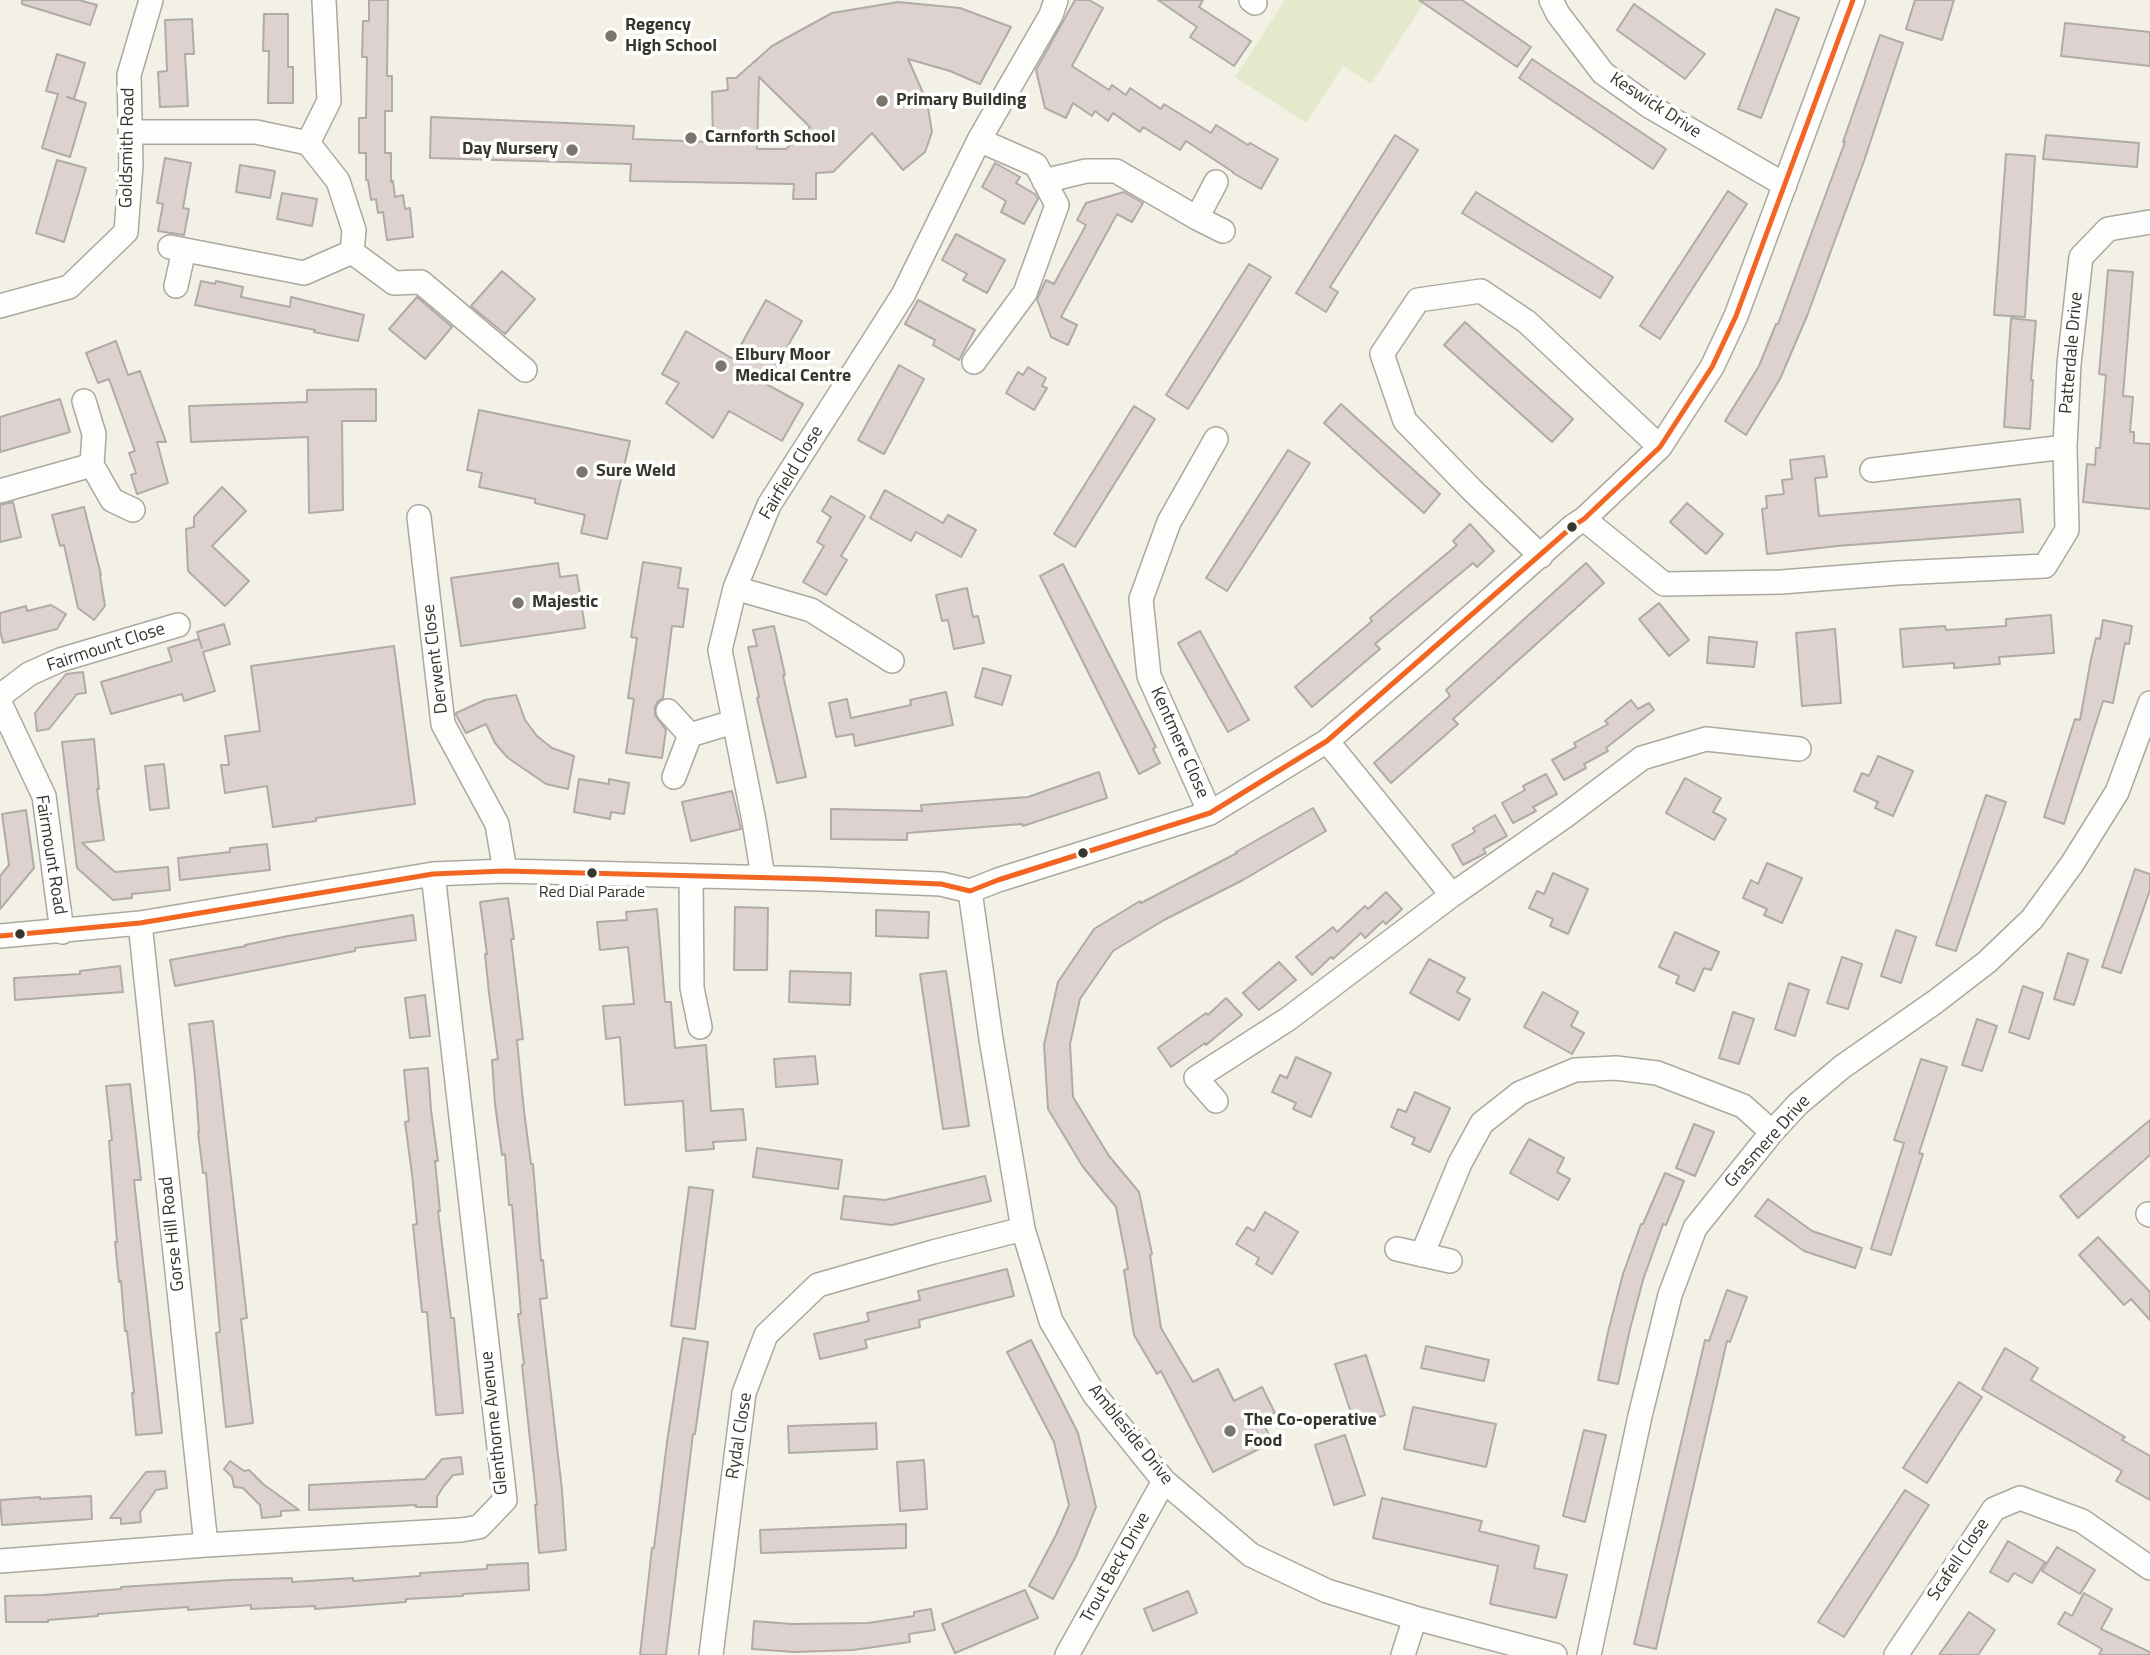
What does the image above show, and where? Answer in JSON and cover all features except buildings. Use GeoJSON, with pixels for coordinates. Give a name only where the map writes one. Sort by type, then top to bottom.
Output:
{"type":"FeatureCollection","features":[{"type":"Feature","properties":{"kind":"street","name":"Goldsmith Road"},"geometry":{"type":"LineString","coordinates":[[0,306],[69,287],[126,232],[131,165],[129,75],[150,0]]}},
{"type":"Feature","properties":{"kind":"street"},"geometry":{"type":"LineString","coordinates":[[307,143],[329,102],[324,0]]}},
{"type":"Feature","properties":{"kind":"street","name":"Fairfield Close"},"geometry":{"type":"LineString","coordinates":[[763,877],[720,650],[735,588],[769,505],[903,295],[979,140],[1051,15],[1056,0]]}},
{"type":"Feature","properties":{"kind":"street","name":"Keswick Drive"},"geometry":{"type":"LineString","coordinates":[[1551,0],[1558,14],[1603,73],[1649,106],[1785,185]]}},
{"type":"Feature","properties":{"kind":"street"},"geometry":{"type":"LineString","coordinates":[[0,936],[140,923],[433,874],[505,871],[763,877],[941,884],[970,891],[1210,813],[1327,741],[1584,519],[1660,447],[1699,388],[1736,316],[1853,0]]}},
{"type":"Feature","properties":{"kind":"street"},"geometry":{"type":"LineString","coordinates":[[130,132],[256,132],[307,143],[338,181],[354,230],[352,252]]}},
{"type":"Feature","properties":{"kind":"street"},"geometry":{"type":"LineString","coordinates":[[974,362],[1026,293],[1056,205],[1036,165],[979,140]]}},
{"type":"Feature","properties":{"kind":"street"},"geometry":{"type":"LineString","coordinates":[[1044,181],[1086,171],[1116,172],[1223,231]]}},
{"type":"Feature","properties":{"kind":"street"},"geometry":{"type":"LineString","coordinates":[[1197,218],[1216,182]]}},
{"type":"Feature","properties":{"kind":"street","name":"Patterdale Drive"},"geometry":{"type":"LineString","coordinates":[[1584,519],[1664,584],[1782,582],[2045,566],[2067,530],[2065,447],[2069,364],[2081,257],[2108,229],[2150,222]]}},
{"type":"Feature","properties":{"kind":"street"},"geometry":{"type":"LineString","coordinates":[[176,286],[177,249],[304,273],[352,252]]}},
{"type":"Feature","properties":{"kind":"street"},"geometry":{"type":"LineString","coordinates":[[352,252],[394,283],[421,282],[525,370]]}},
{"type":"Feature","properties":{"kind":"street"},"geometry":{"type":"LineString","coordinates":[[1541,556],[1405,421],[1382,354],[1418,300],[1481,291],[1527,322],[1660,447]]}},
{"type":"Feature","properties":{"kind":"street"},"geometry":{"type":"LineString","coordinates":[[84,401],[94,434],[92,465],[112,500],[133,510]]}},
{"type":"Feature","properties":{"kind":"street","name":"Kentmere Close"},"geometry":{"type":"LineString","coordinates":[[1210,813],[1149,676],[1141,599],[1168,522],[1216,439]]}},
{"type":"Feature","properties":{"kind":"street"},"geometry":{"type":"LineString","coordinates":[[1872,470],[2065,447]]}},
{"type":"Feature","properties":{"kind":"street"},"geometry":{"type":"LineString","coordinates":[[0,491],[92,465]]}},
{"type":"Feature","properties":{"kind":"street","name":"Derwent Close"},"geometry":{"type":"LineString","coordinates":[[419,517],[443,724],[497,824],[505,871]]}},
{"type":"Feature","properties":{"kind":"street"},"geometry":{"type":"LineString","coordinates":[[735,588],[811,610],[892,662]]}},
{"type":"Feature","properties":{"kind":"street","name":"Fairmount Close"},"geometry":{"type":"LineString","coordinates":[[0,696],[29,674],[61,660],[178,625]]}},
{"type":"Feature","properties":{"kind":"street","name":"Fairmount Road"},"geometry":{"type":"LineString","coordinates":[[0,703],[44,796],[62,932]]}},
{"type":"Feature","properties":{"kind":"street","name":"Grasmere Drive"},"geometry":{"type":"LineString","coordinates":[[1589,1655],[1640,1416],[1670,1295],[1695,1228],[1772,1132],[1798,1104],[1842,1067],[1987,962],[2032,919],[2072,864],[2117,792],[2150,703]]}},
{"type":"Feature","properties":{"kind":"street"},"geometry":{"type":"LineString","coordinates":[[668,711],[690,734]]}},
{"type":"Feature","properties":{"kind":"street"},"geometry":{"type":"LineString","coordinates":[[690,734],[733,722]]}},
{"type":"Feature","properties":{"kind":"street"},"geometry":{"type":"LineString","coordinates":[[674,777],[690,734]]}},
{"type":"Feature","properties":{"kind":"street"},"geometry":{"type":"LineString","coordinates":[[1216,1101],[1196,1078],[1288,1019],[1452,895],[1642,758],[1706,739],[1799,748]]}},
{"type":"Feature","properties":{"kind":"street"},"geometry":{"type":"LineString","coordinates":[[1327,741],[1452,895]]}},
{"type":"Feature","properties":{"kind":"street","name":"Glenthorne Avenue"},"geometry":{"type":"LineString","coordinates":[[0,1561],[206,1545],[461,1530],[479,1527],[505,1500],[433,874]]}},
{"type":"Feature","properties":{"kind":"street"},"geometry":{"type":"LineString","coordinates":[[691,876],[692,988],[700,1027]]}},
{"type":"Feature","properties":{"kind":"street","name":"Ambleside Drive"},"geometry":{"type":"LineString","coordinates":[[970,891],[991,1039],[1023,1229],[1051,1321],[1094,1394],[1164,1481],[1251,1555],[1327,1591],[1415,1618],[1555,1655]]}},
{"type":"Feature","properties":{"kind":"street","name":"Gorse Hill Road"},"geometry":{"type":"LineString","coordinates":[[140,923],[206,1545]]}},
{"type":"Feature","properties":{"kind":"street"},"geometry":{"type":"LineString","coordinates":[[1422,1255],[1460,1163],[1482,1123],[1520,1093],[1575,1070],[1616,1068],[1657,1073],[1743,1105],[1772,1132]]}},
{"type":"Feature","properties":{"kind":"street","name":"Rydal Close"},"geometry":{"type":"LineString","coordinates":[[711,1655],[744,1393],[766,1335],[818,1285],[1023,1229]]}},
{"type":"Feature","properties":{"kind":"street"},"geometry":{"type":"LineString","coordinates":[[1397,1249],[1450,1261]]}},
{"type":"Feature","properties":{"kind":"street","name":"Trout Beck Drive"},"geometry":{"type":"LineString","coordinates":[[1067,1655],[1164,1481]]}},
{"type":"Feature","properties":{"kind":"street","name":"Scafell Close"},"geometry":{"type":"LineString","coordinates":[[1896,1655],[1994,1508],[2020,1498],[2082,1521],[2150,1569]]}},
{"type":"Feature","properties":{"kind":"street"},"geometry":{"type":"LineString","coordinates":[[1404,1655],[1415,1618]]}},
{"type":"Feature","properties":{"kind":"green space"},"geometry":{"type":"Polygon","coordinates":[[[1285,0],[1426,0],[1371,84],[1343,66],[1306,123],[1235,77],[1285,0]]]}},
{"type":"Feature","properties":{"kind":"transit line"},"geometry":{"type":"LineString","coordinates":[[0,936],[140,923],[433,874],[505,871],[819,879],[941,884],[970,891],[1210,813],[1327,741],[1584,519],[1660,447],[1712,367],[1736,316],[1853,0]]}},
{"type":"Feature","properties":{"kind":"place","name":"Regency High School"},"geometry":{"type":"Point","coordinates":[611,36]}},
{"type":"Feature","properties":{"kind":"place","name":"Primary Building"},"geometry":{"type":"Point","coordinates":[882,101]}},
{"type":"Feature","properties":{"kind":"place","name":"Carnforth School"},"geometry":{"type":"Point","coordinates":[691,138]}},
{"type":"Feature","properties":{"kind":"place","name":"Day Nursery"},"geometry":{"type":"Point","coordinates":[572,150]}},
{"type":"Feature","properties":{"kind":"place","name":"Elbury Moor Medical Centre"},"geometry":{"type":"Point","coordinates":[721,366]}},
{"type":"Feature","properties":{"kind":"place","name":"Sure Weld"},"geometry":{"type":"Point","coordinates":[582,472]}},
{"type":"Feature","properties":{"kind":"place","name":"Majestic"},"geometry":{"type":"Point","coordinates":[518,603]}},
{"type":"Feature","properties":{"kind":"place","name":"Red Dial Parade"},"geometry":{"type":"Point","coordinates":[592,873]}},
{"type":"Feature","properties":{"kind":"place","name":"The Co-operative Food"},"geometry":{"type":"Point","coordinates":[1230,1431]}}]}
